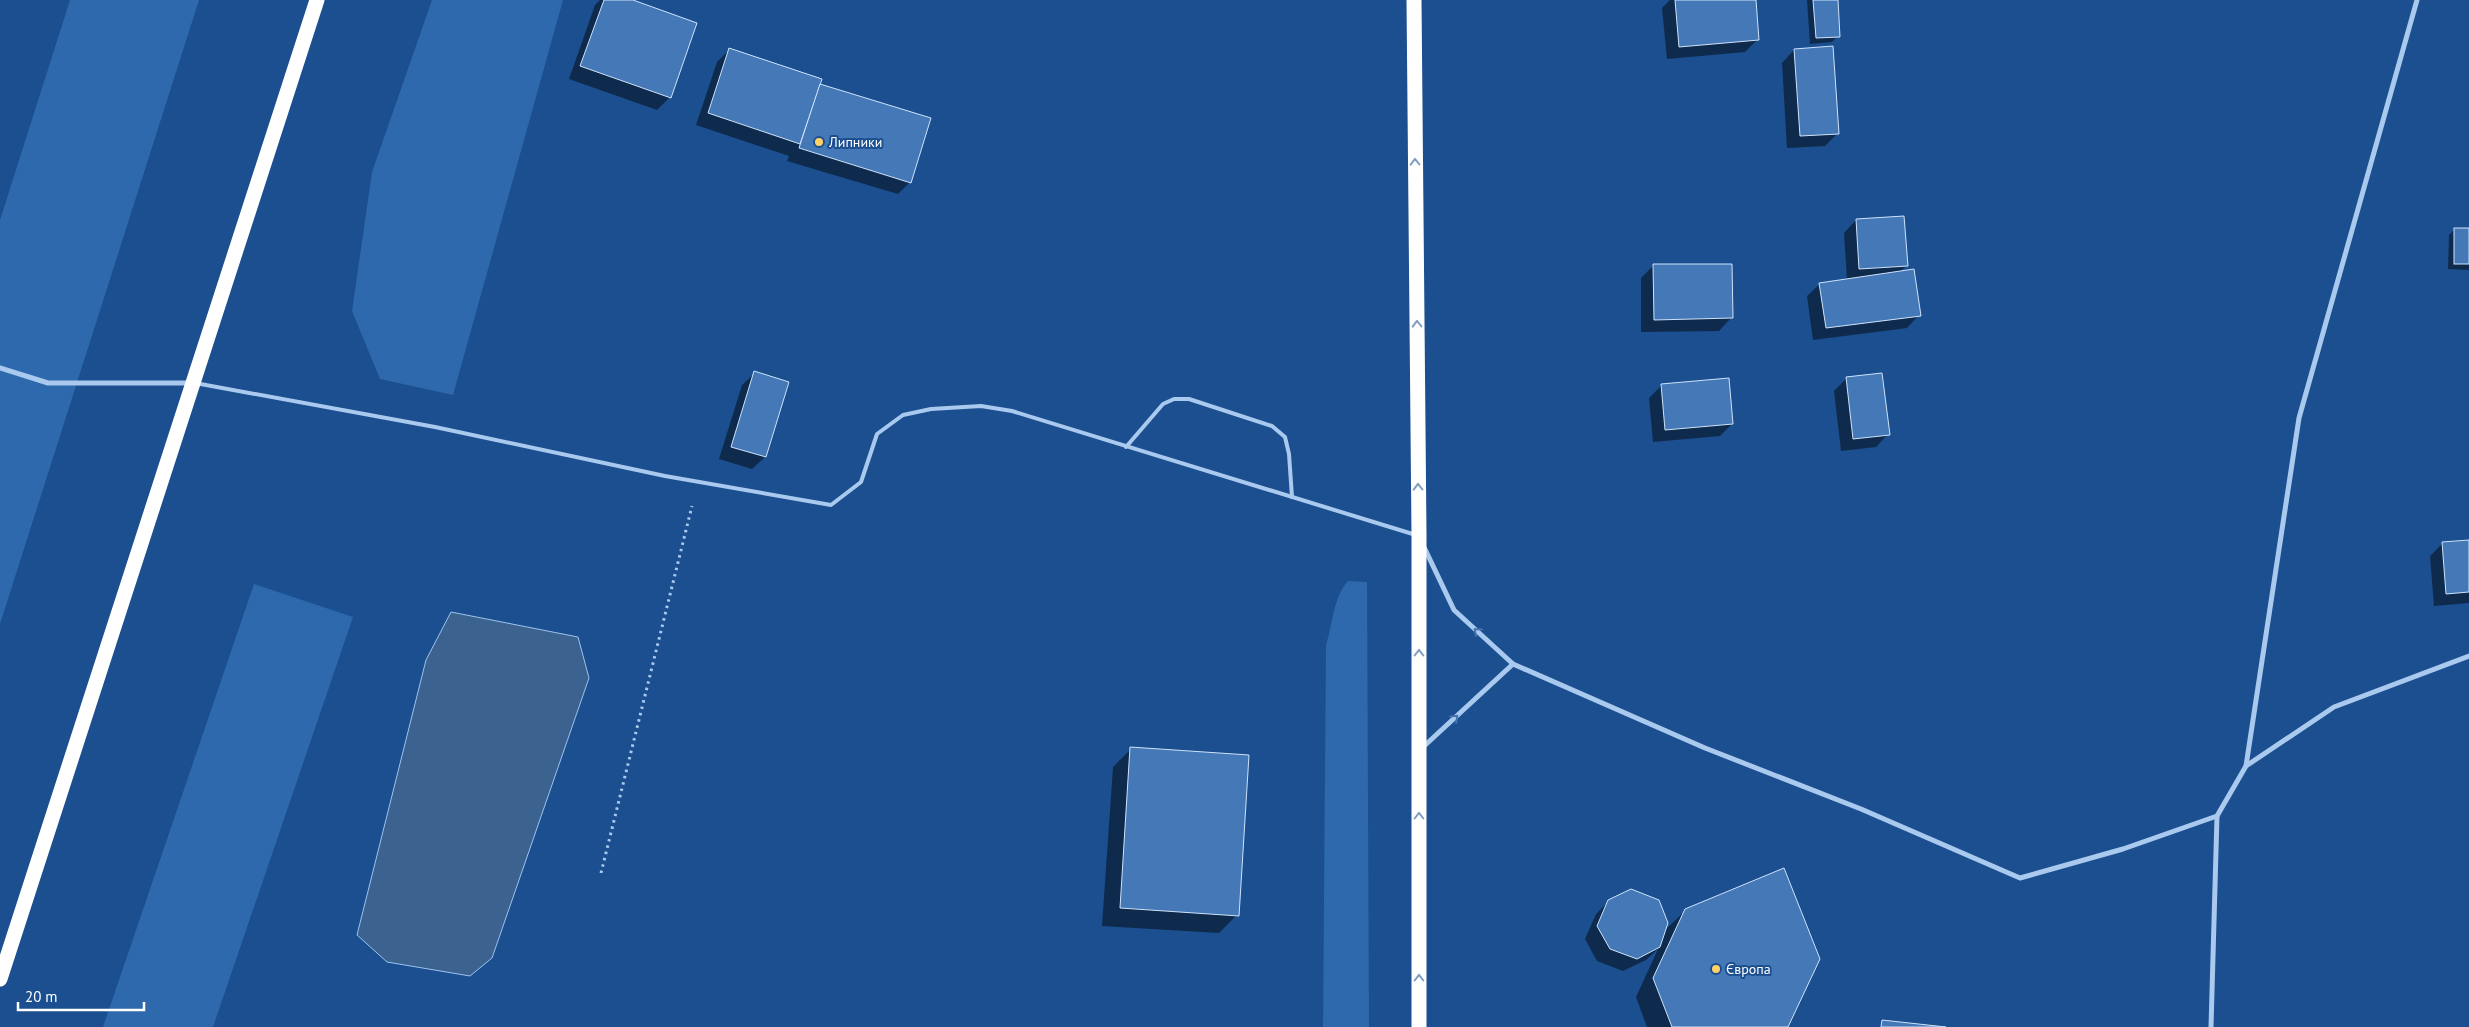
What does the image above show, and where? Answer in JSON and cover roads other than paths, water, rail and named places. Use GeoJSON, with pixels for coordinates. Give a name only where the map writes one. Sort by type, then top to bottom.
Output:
{"type":"FeatureCollection","features":[{"type":"Feature","properties":{"kind":"highway"},"geometry":{"type":"LineString","coordinates":[[0,979],[316,0]]}},
{"type":"Feature","properties":{"kind":"highway"},"geometry":{"type":"LineString","coordinates":[[1414,0],[1419,535],[1419,1027]]}},
{"type":"Feature","properties":{"kind":"street"},"geometry":{"type":"LineString","coordinates":[[2212,1027],[2217,816],[2246,766],[2300,418],[2417,0]]}},
{"type":"Feature","properties":{"kind":"street"},"geometry":{"type":"LineString","coordinates":[[0,368],[48,383],[193,383]]}},
{"type":"Feature","properties":{"kind":"street"},"geometry":{"type":"LineString","coordinates":[[1419,535],[1454,610],[1513,664],[1705,748],[1861,809],[2020,878],[2123,849],[2217,816]]}},
{"type":"Feature","properties":{"kind":"street"},"geometry":{"type":"LineString","coordinates":[[2246,766],[2334,706],[2469,656]]}},
{"type":"Feature","properties":{"kind":"street"},"geometry":{"type":"LineString","coordinates":[[1419,751],[1513,664]]}},
{"type":"Feature","properties":{"kind":"lane"},"geometry":{"type":"LineString","coordinates":[[193,383],[435,427],[698,481],[830,505],[861,482],[877,434],[903,415],[931,409],[981,406],[1012,412],[1419,535]]}},
{"type":"Feature","properties":{"kind":"lane"},"geometry":{"type":"LineString","coordinates":[[1126,447],[1163,404],[1174,400],[1189,399],[1272,426],[1285,437],[1289,454],[1292,497]]}},
{"type":"Feature","properties":{"kind":"place","name":"Липники"},"geometry":{"type":"Point","coordinates":[819,142]}},
{"type":"Feature","properties":{"kind":"place","name":"Європа"},"geometry":{"type":"Point","coordinates":[1716,969]}}]}
